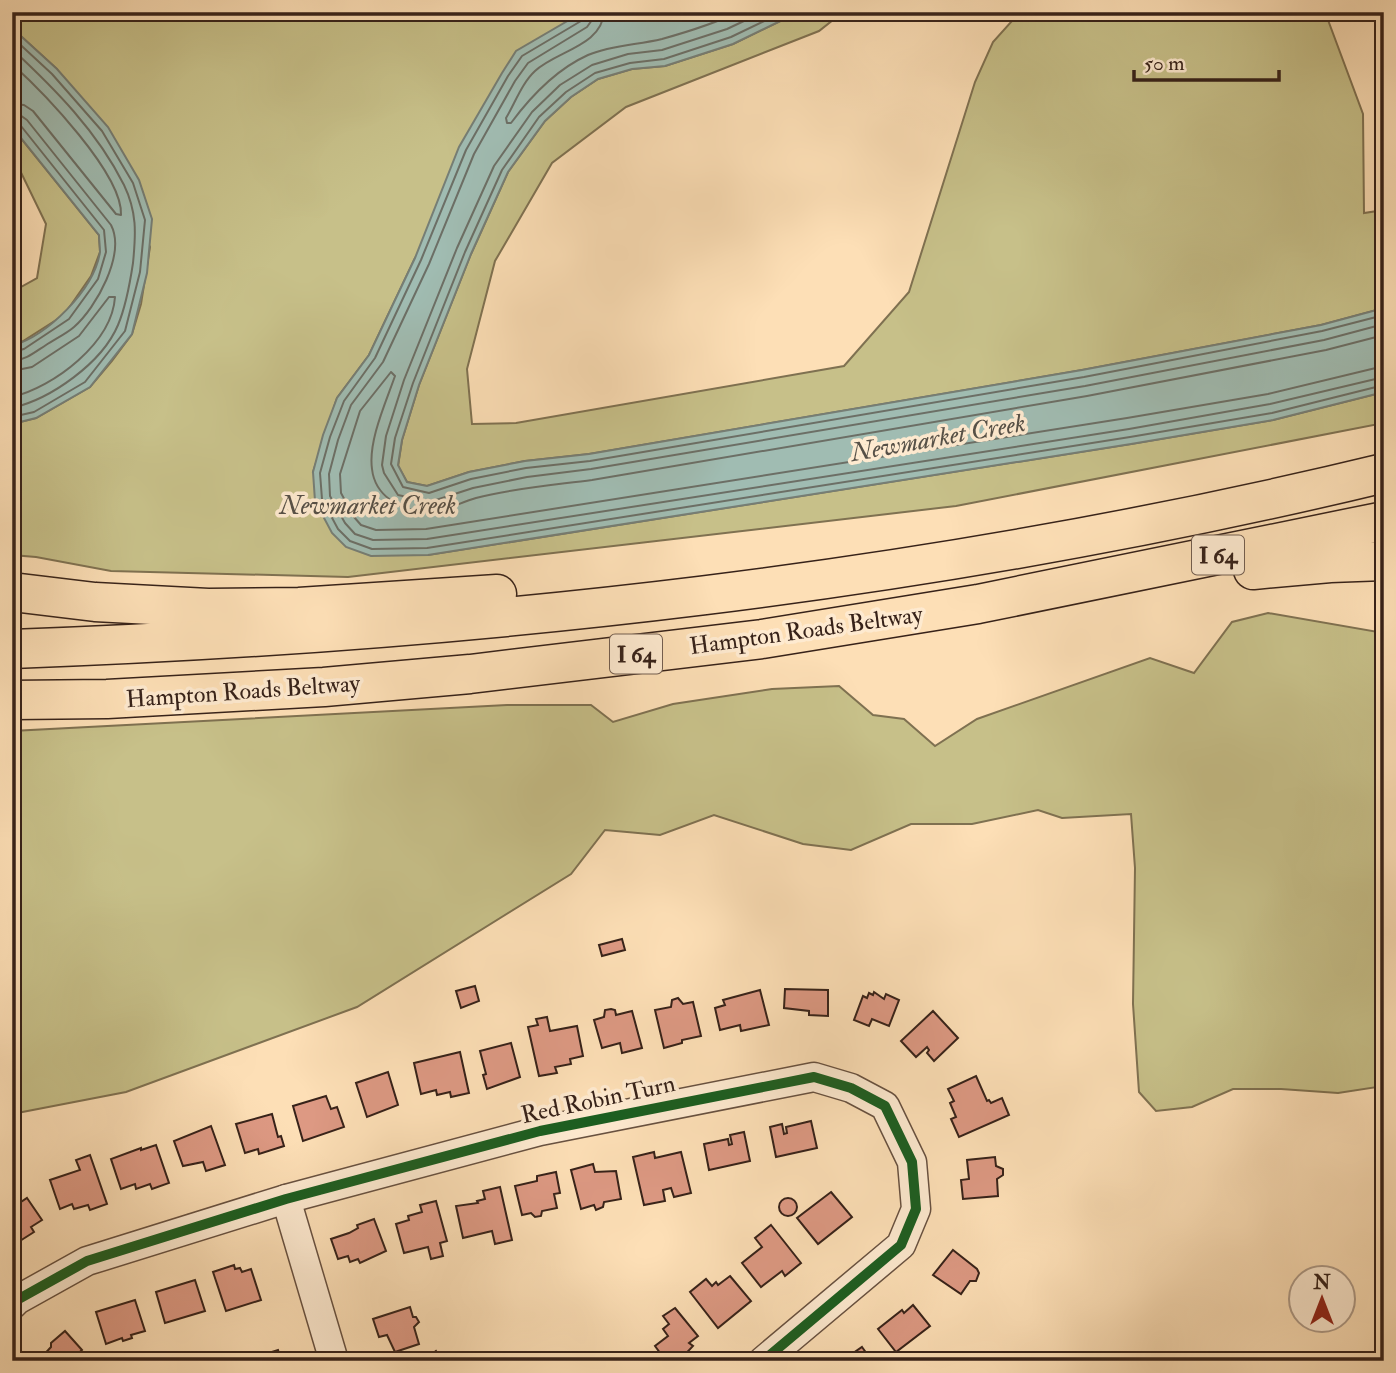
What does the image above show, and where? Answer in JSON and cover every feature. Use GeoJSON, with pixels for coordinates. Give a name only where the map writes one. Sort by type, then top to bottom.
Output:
{"type":"FeatureCollection","features":[{"type":"Feature","properties":{"kind":"highway"},"geometry":{"type":"LineString","coordinates":[[1302,493],[1384,463]]}},
{"type":"Feature","properties":{"kind":"highway","name":"Hampton Roads Beltway"},"geometry":{"type":"LineString","coordinates":[[653,603],[911,568],[1302,493],[1384,473]]}},
{"type":"Feature","properties":{"kind":"highway","name":"Hampton Roads Beltway"},"geometry":{"type":"LineString","coordinates":[[12,700],[107,699],[270,691],[470,674],[762,639],[978,604],[1384,521]]}},
{"type":"Feature","properties":{"kind":"highway"},"geometry":{"type":"LineString","coordinates":[[1052,588],[1330,563],[1384,561]]}},
{"type":"Feature","properties":{"kind":"highway"},"geometry":{"type":"LineString","coordinates":[[12,592],[95,602],[208,608],[299,607],[490,594],[653,603]]}},
{"type":"Feature","properties":{"kind":"highway","name":"I 64"},"geometry":{"type":"LineString","coordinates":[[12,649],[421,626],[653,603]]}},
{"type":"Feature","properties":{"kind":"street","name":"Red Robin Turn"},"geometry":{"type":"LineString","coordinates":[[12,1305],[87,1261],[286,1199],[540,1131],[814,1077],[851,1088],[885,1107],[912,1162],[916,1209],[901,1245],[763,1361]]}},
{"type":"Feature","properties":{"kind":"street"},"geometry":{"type":"LineString","coordinates":[[286,1199],[334,1361]]}},
{"type":"Feature","properties":{"kind":"shaded area"},"geometry":{"type":"Polygon","coordinates":[[[12,12],[583,12],[568,20],[415,258],[369,355],[337,398],[313,472],[428,555],[1273,420],[1384,392],[1384,423],[956,506],[348,577],[111,571],[12,555],[12,424],[36,418],[90,387],[112,361],[132,334],[141,304],[150,247],[57,69],[12,28],[12,12]]]}},
{"type":"Feature","properties":{"kind":"shaded area"},"geometry":{"type":"Polygon","coordinates":[[[799,12],[843,12],[819,31],[626,107],[552,163],[495,261],[467,369],[472,424],[516,423],[844,366],[909,292],[975,82],[993,42],[1020,12],[1325,12],[1363,114],[1364,213],[1384,210],[1384,308],[1321,325],[1082,370],[589,454],[525,461],[469,472],[427,486],[407,482],[398,466],[402,440],[419,385],[471,254],[508,172],[545,121],[571,97],[598,79],[632,69],[665,66],[733,44],[799,12]]]}},
{"type":"Feature","properties":{"kind":"shaded area"},"geometry":{"type":"Polygon","coordinates":[[[12,127],[99,235],[100,252],[91,276],[64,315],[12,346],[12,292],[37,278],[46,224],[12,154],[12,127]]]}},
{"type":"Feature","properties":{"kind":"shaded area"},"geometry":{"type":"Polygon","coordinates":[[[1268,613],[1384,633],[1384,1086],[1338,1093],[1233,1089],[1192,1107],[1156,1111],[1139,1092],[1133,1004],[1135,868],[1131,814],[1062,818],[1038,810],[972,824],[911,824],[851,850],[803,844],[714,815],[660,835],[605,830],[571,874],[357,1007],[126,1092],[12,1114],[12,731],[507,705],[591,705],[613,722],[673,704],[772,689],[839,686],[873,715],[904,719],[935,746],[977,719],[1150,658],[1194,673],[1232,622],[1268,613]]]}},
{"type":"Feature","properties":{"kind":"water","name":"Newmarket Creek"},"geometry":{"type":"Polygon","coordinates":[[[583,12],[799,12],[733,44],[665,66],[632,69],[598,79],[571,97],[545,121],[508,172],[471,254],[419,385],[402,440],[398,465],[407,482],[427,486],[469,472],[525,461],[589,454],[1082,370],[1321,325],[1384,308],[1384,392],[1273,420],[428,555],[371,556],[346,547],[332,533],[315,501],[313,472],[337,398],[369,355],[415,258],[459,147],[516,51],[583,12]]]}},
{"type":"Feature","properties":{"kind":"water"},"geometry":{"type":"Polygon","coordinates":[[[12,28],[57,69],[108,127],[139,180],[152,219],[147,273],[132,334],[90,387],[36,418],[12,424],[12,346],[40,332],[67,309],[89,281],[100,252],[99,235],[12,127],[12,28]]]}},
{"type":"Feature","properties":{"kind":"building"},"geometry":{"type":"Polygon","coordinates":[[[622,939],[625,950],[602,956],[599,945],[622,939]]]}},
{"type":"Feature","properties":{"kind":"building"},"geometry":{"type":"Polygon","coordinates":[[[475,986],[479,1001],[461,1008],[456,991],[475,986]]]}},
{"type":"Feature","properties":{"kind":"building"},"geometry":{"type":"Polygon","coordinates":[[[785,989],[828,990],[828,1016],[809,1015],[809,1011],[784,1008],[785,989]]]}},
{"type":"Feature","properties":{"kind":"building"},"geometry":{"type":"Polygon","coordinates":[[[760,990],[769,1025],[741,1031],[740,1025],[720,1030],[715,1008],[725,1005],[723,1000],[760,990]]]}},
{"type":"Feature","properties":{"kind":"building"},"geometry":{"type":"Polygon","coordinates":[[[874,992],[884,999],[886,994],[899,1000],[889,1026],[872,1019],[869,1026],[854,1020],[863,996],[867,998],[869,993],[873,995],[874,992]]]}},
{"type":"Feature","properties":{"kind":"building"},"geometry":{"type":"Polygon","coordinates":[[[678,998],[683,1004],[693,1002],[701,1036],[664,1048],[655,1010],[671,1007],[672,1000],[678,998]]]}},
{"type":"Feature","properties":{"kind":"building"},"geometry":{"type":"Polygon","coordinates":[[[605,1010],[615,1010],[616,1015],[632,1011],[642,1048],[622,1053],[620,1043],[602,1048],[594,1020],[604,1017],[605,1010]]]}},
{"type":"Feature","properties":{"kind":"building"},"geometry":{"type":"Polygon","coordinates":[[[933,1011],[958,1038],[934,1061],[927,1053],[927,1047],[916,1057],[901,1041],[933,1011]]]}},
{"type":"Feature","properties":{"kind":"building"},"geometry":{"type":"Polygon","coordinates":[[[547,1017],[550,1031],[577,1026],[583,1056],[570,1059],[571,1064],[555,1067],[557,1073],[539,1076],[528,1027],[538,1025],[536,1019],[547,1017]]]}},
{"type":"Feature","properties":{"kind":"building"},"geometry":{"type":"Polygon","coordinates":[[[511,1043],[520,1077],[487,1089],[480,1051],[511,1043]]]}},
{"type":"Feature","properties":{"kind":"building"},"geometry":{"type":"Polygon","coordinates":[[[460,1052],[469,1093],[451,1097],[450,1092],[437,1095],[436,1090],[421,1094],[414,1063],[460,1052]]]}},
{"type":"Feature","properties":{"kind":"building"},"geometry":{"type":"Polygon","coordinates":[[[388,1072],[398,1105],[367,1117],[356,1083],[388,1072]]]}},
{"type":"Feature","properties":{"kind":"building"},"geometry":{"type":"Polygon","coordinates":[[[976,1076],[987,1101],[991,1103],[1002,1098],[1009,1115],[959,1137],[951,1119],[956,1117],[950,1103],[954,1101],[948,1089],[976,1076]]]}},
{"type":"Feature","properties":{"kind":"building"},"geometry":{"type":"Polygon","coordinates":[[[326,1096],[331,1109],[337,1107],[344,1127],[303,1141],[293,1106],[326,1096]]]}},
{"type":"Feature","properties":{"kind":"building"},"geometry":{"type":"Polygon","coordinates":[[[272,1114],[278,1137],[281,1136],[284,1146],[259,1154],[258,1149],[245,1153],[236,1124],[272,1114]]]}},
{"type":"Feature","properties":{"kind":"building"},"geometry":{"type":"Polygon","coordinates":[[[811,1121],[817,1148],[776,1157],[770,1127],[782,1124],[784,1134],[787,1133],[786,1127],[811,1121]]]}},
{"type":"Feature","properties":{"kind":"building"},"geometry":{"type":"Polygon","coordinates":[[[211,1126],[225,1165],[206,1171],[203,1162],[183,1166],[174,1141],[211,1126]]]}},
{"type":"Feature","properties":{"kind":"building"},"geometry":{"type":"Polygon","coordinates":[[[744,1132],[750,1161],[709,1170],[704,1144],[728,1139],[729,1145],[732,1144],[730,1135],[744,1132]]]}},
{"type":"Feature","properties":{"kind":"building"},"geometry":{"type":"Polygon","coordinates":[[[156,1145],[169,1183],[152,1189],[150,1184],[136,1189],[135,1184],[121,1189],[111,1159],[156,1145]]]}},
{"type":"Feature","properties":{"kind":"building"},"geometry":{"type":"Polygon","coordinates":[[[654,1152],[655,1158],[681,1152],[691,1193],[674,1197],[671,1188],[663,1190],[665,1201],[644,1205],[633,1157],[654,1152]]]}},
{"type":"Feature","properties":{"kind":"building"},"geometry":{"type":"Polygon","coordinates":[[[90,1155],[107,1204],[90,1210],[88,1205],[74,1209],[72,1204],[60,1209],[50,1180],[80,1170],[76,1160],[90,1155]]]}},
{"type":"Feature","properties":{"kind":"building"},"geometry":{"type":"Polygon","coordinates":[[[995,1157],[996,1166],[1003,1169],[1003,1175],[997,1179],[998,1196],[963,1199],[961,1180],[969,1179],[967,1160],[995,1157]]]}},
{"type":"Feature","properties":{"kind":"building"},"geometry":{"type":"Polygon","coordinates":[[[593,1164],[595,1172],[616,1171],[621,1199],[604,1202],[603,1207],[596,1210],[594,1205],[581,1209],[571,1170],[593,1164]]]}},
{"type":"Feature","properties":{"kind":"building"},"geometry":{"type":"Polygon","coordinates":[[[556,1172],[560,1193],[554,1194],[557,1208],[542,1211],[541,1216],[535,1217],[531,1213],[522,1215],[515,1186],[537,1181],[537,1176],[556,1172]]]}},
{"type":"Feature","properties":{"kind":"building"},"geometry":{"type":"Polygon","coordinates":[[[500,1187],[512,1240],[495,1244],[492,1231],[463,1238],[456,1206],[478,1203],[477,1201],[485,1199],[483,1191],[500,1187]]]}},
{"type":"Feature","properties":{"kind":"building"},"geometry":{"type":"Polygon","coordinates":[[[831,1192],[852,1217],[818,1244],[797,1218],[831,1192]]]}},
{"type":"Feature","properties":{"kind":"building"},"geometry":{"type":"Polygon","coordinates":[[[27,1198],[42,1220],[31,1227],[34,1232],[12,1246],[12,1208],[27,1198]]]}},
{"type":"Feature","properties":{"kind":"building"},"geometry":{"type":"Polygon","coordinates":[[[788,1198],[794,1201],[797,1207],[794,1213],[788,1216],[782,1213],[779,1207],[782,1201],[788,1198]]]}},
{"type":"Feature","properties":{"kind":"building"},"geometry":{"type":"Polygon","coordinates":[[[436,1201],[447,1241],[440,1243],[443,1256],[431,1259],[428,1247],[404,1253],[396,1224],[409,1220],[408,1216],[422,1212],[420,1205],[436,1201]]]}},
{"type":"Feature","properties":{"kind":"building"},"geometry":{"type":"Polygon","coordinates":[[[374,1219],[386,1251],[360,1263],[358,1259],[350,1262],[348,1256],[338,1259],[331,1239],[349,1233],[358,1228],[357,1225],[374,1219]]]}},
{"type":"Feature","properties":{"kind":"building"},"geometry":{"type":"Polygon","coordinates":[[[771,1225],[801,1263],[785,1276],[782,1271],[761,1287],[742,1263],[762,1247],[755,1238],[771,1225]]]}},
{"type":"Feature","properties":{"kind":"building"},"geometry":{"type":"Polygon","coordinates":[[[953,1250],[979,1273],[976,1281],[970,1281],[961,1294],[933,1275],[953,1250]]]}},
{"type":"Feature","properties":{"kind":"building"},"geometry":{"type":"Polygon","coordinates":[[[234,1265],[235,1269],[240,1268],[242,1272],[251,1269],[261,1300],[226,1311],[213,1272],[234,1265]]]}},
{"type":"Feature","properties":{"kind":"building"},"geometry":{"type":"Polygon","coordinates":[[[730,1276],[751,1301],[718,1328],[690,1292],[706,1279],[712,1286],[730,1276]]]}},
{"type":"Feature","properties":{"kind":"building"},"geometry":{"type":"Polygon","coordinates":[[[195,1280],[205,1311],[165,1323],[156,1292],[195,1280]]]}},
{"type":"Feature","properties":{"kind":"building"},"geometry":{"type":"Polygon","coordinates":[[[135,1300],[145,1331],[131,1335],[132,1338],[123,1341],[122,1338],[106,1344],[96,1312],[135,1300]]]}},
{"type":"Feature","properties":{"kind":"building"},"geometry":{"type":"Polygon","coordinates":[[[913,1305],[930,1326],[896,1352],[878,1329],[913,1305]]]}},
{"type":"Feature","properties":{"kind":"building"},"geometry":{"type":"Polygon","coordinates":[[[410,1307],[413,1317],[419,1322],[414,1327],[419,1344],[395,1352],[387,1335],[379,1337],[373,1319],[410,1307]]]}},
{"type":"Feature","properties":{"kind":"building"},"geometry":{"type":"Polygon","coordinates":[[[675,1308],[698,1336],[689,1343],[693,1346],[679,1361],[666,1361],[655,1346],[668,1336],[663,1329],[669,1324],[663,1316],[675,1308]]]}},
{"type":"Feature","properties":{"kind":"building"},"geometry":{"type":"Polygon","coordinates":[[[65,1331],[82,1350],[70,1361],[38,1361],[51,1347],[51,1343],[65,1331]]]}},
{"type":"Feature","properties":{"kind":"building"},"geometry":{"type":"Polygon","coordinates":[[[862,1347],[872,1361],[848,1361],[846,1358],[862,1347]]]}},
{"type":"Feature","properties":{"kind":"building"},"geometry":{"type":"Polygon","coordinates":[[[278,1350],[281,1361],[246,1361],[246,1360],[278,1350]]]}},
{"type":"Feature","properties":{"kind":"building"},"geometry":{"type":"Polygon","coordinates":[[[436,1351],[443,1361],[423,1361],[436,1351]]]}},
{"type":"Feature","properties":{"kind":"cycle path"},"geometry":{"type":"LineString","coordinates":[[12,1305],[87,1261],[286,1199],[540,1131],[814,1077],[851,1088],[885,1106],[912,1162],[916,1209],[901,1245],[763,1361]]}}]}
